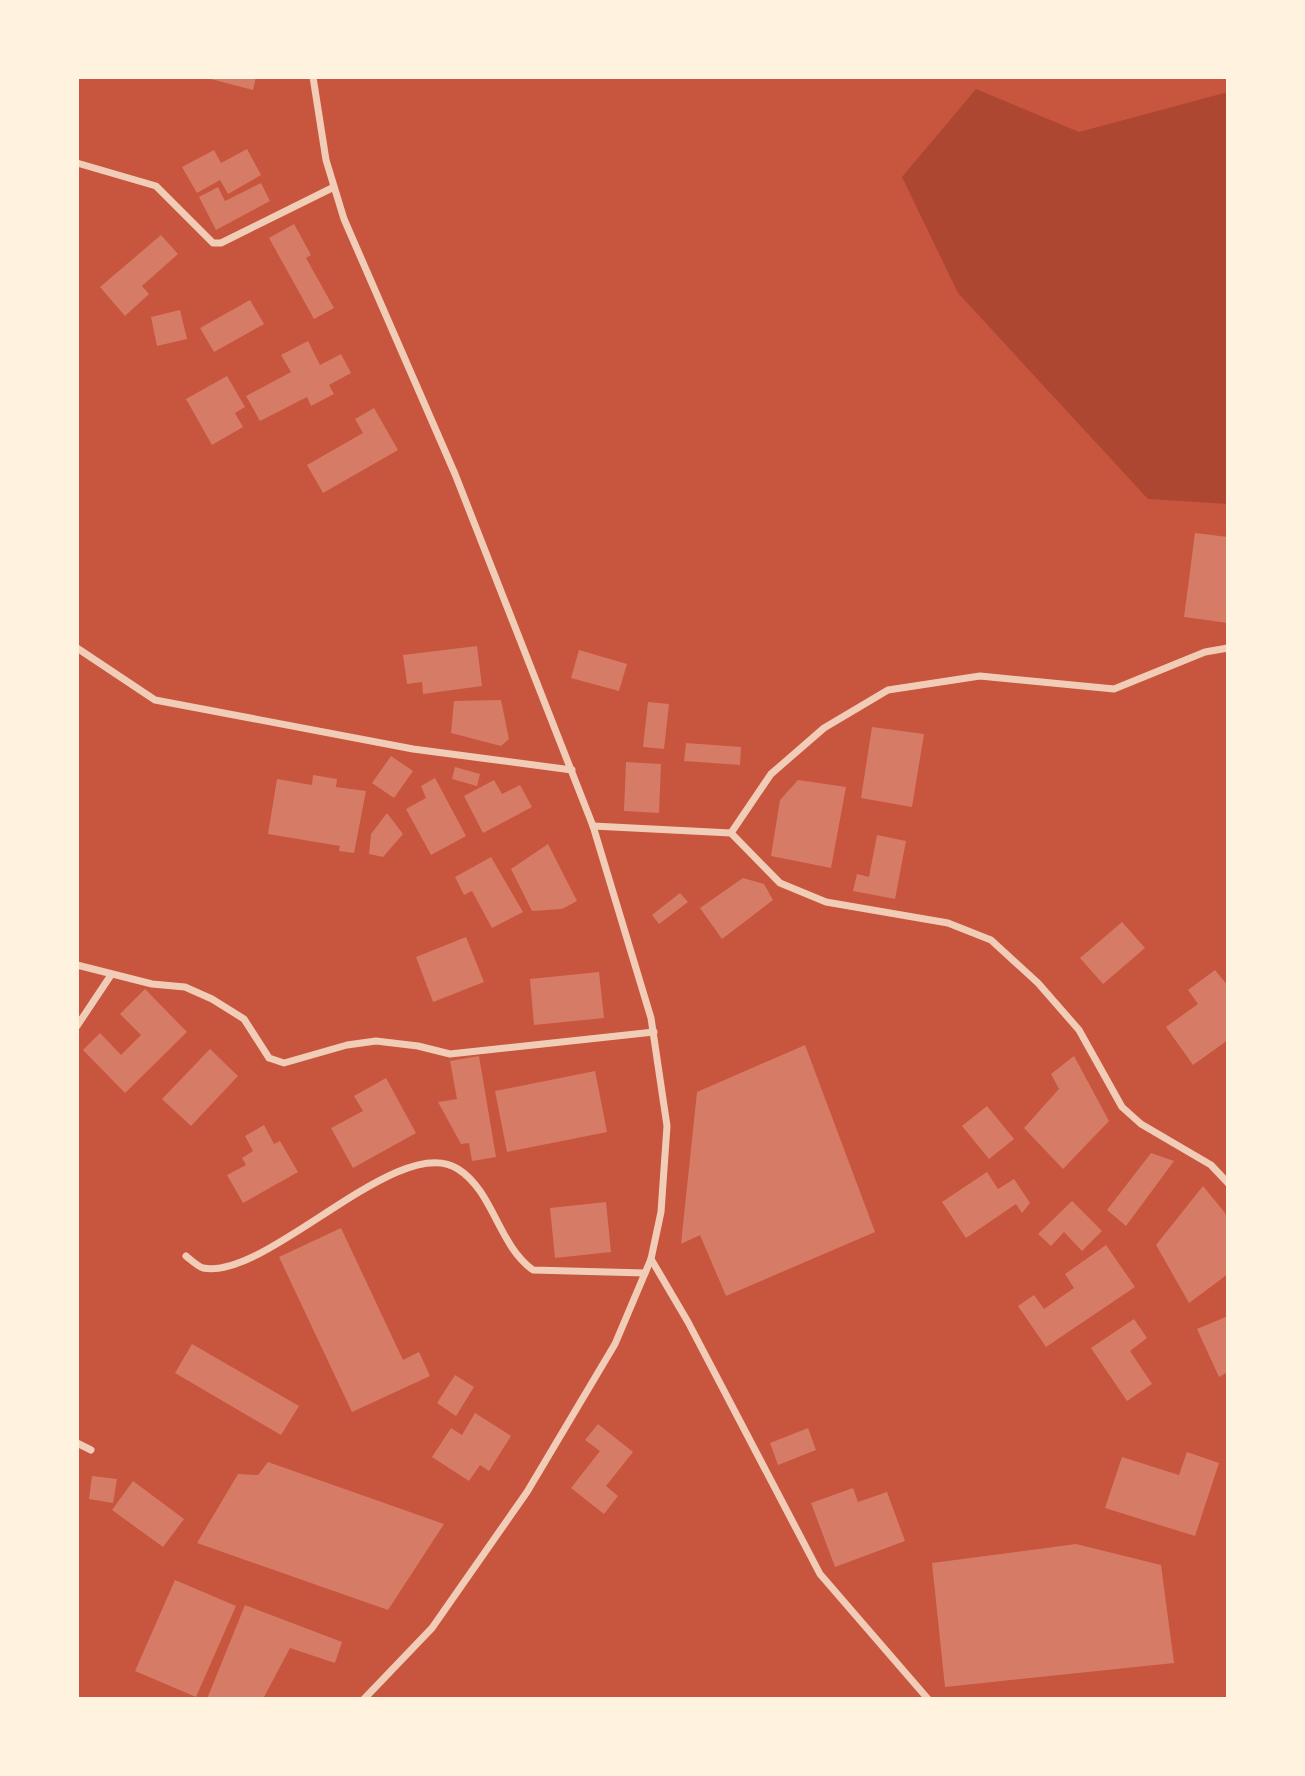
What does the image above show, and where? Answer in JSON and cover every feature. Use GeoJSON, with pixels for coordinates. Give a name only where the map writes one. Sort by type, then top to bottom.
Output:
{"type":"FeatureCollection","features":[{"type":"Feature","properties":{"kind":"street"},"geometry":{"type":"LineString","coordinates":[[313,77],[326,160],[349,231],[455,474],[593,826],[654,1032],[667,1126],[664,1188],[651,1259],[615,1344],[527,1492],[432,1629],[365,1699]]}},
{"type":"Feature","properties":{"kind":"street"},"geometry":{"type":"LineString","coordinates":[[77,163],[156,186],[213,243],[221,243],[334,187]]}},
{"type":"Feature","properties":{"kind":"street"},"geometry":{"type":"LineString","coordinates":[[77,648],[155,700],[413,749],[572,770]]}},
{"type":"Feature","properties":{"kind":"street"},"geometry":{"type":"LineString","coordinates":[[731,833],[771,774],[824,728],[888,690],[980,676],[1114,689],[1205,652],[1228,648]]}},
{"type":"Feature","properties":{"kind":"street"},"geometry":{"type":"LineString","coordinates":[[593,826],[731,833],[780,883],[826,902],[948,923],[991,940],[1038,982],[1079,1030],[1122,1107],[1141,1124],[1211,1165],[1228,1183]]}},
{"type":"Feature","properties":{"kind":"street"},"geometry":{"type":"LineString","coordinates":[[77,965],[152,984],[185,987],[212,999],[244,1020],[269,1058],[284,1063],[347,1045],[376,1041],[418,1046],[450,1054],[654,1032]]}},
{"type":"Feature","properties":{"kind":"street"},"geometry":{"type":"LineString","coordinates":[[77,1026],[111,975]]}},
{"type":"Feature","properties":{"kind":"street"},"geometry":{"type":"LineString","coordinates":[[186,1256],[202,1268],[221,1267],[252,1256],[390,1175],[419,1162],[440,1162],[458,1168],[475,1186],[512,1252],[533,1270],[645,1273]]}},
{"type":"Feature","properties":{"kind":"street"},"geometry":{"type":"LineString","coordinates":[[651,1259],[688,1322],[820,1574],[928,1699]]}},
{"type":"Feature","properties":{"kind":"street"},"geometry":{"type":"LineString","coordinates":[[77,1443],[91,1450]]}},
{"type":"Feature","properties":{"kind":"shaded area"},"geometry":{"type":"Polygon","coordinates":[[[976,89],[1079,132],[1228,92],[1228,504],[1148,499],[958,293],[902,177],[976,89]]]}},
{"type":"Feature","properties":{"kind":"building"},"geometry":{"type":"Polygon","coordinates":[[[203,77],[256,77],[253,90],[203,77]]]}},
{"type":"Feature","properties":{"kind":"building"},"geometry":{"type":"Polygon","coordinates":[[[247,149],[261,175],[228,194],[220,180],[197,193],[182,167],[214,150],[221,163],[247,149]]]}},
{"type":"Feature","properties":{"kind":"building"},"geometry":{"type":"Polygon","coordinates":[[[261,183],[270,201],[216,230],[199,197],[218,187],[225,201],[261,183]]]}},
{"type":"Feature","properties":{"kind":"building"},"geometry":{"type":"Polygon","coordinates":[[[294,224],[311,255],[306,258],[334,308],[314,319],[269,238],[294,224]]]}},
{"type":"Feature","properties":{"kind":"building"},"geometry":{"type":"Polygon","coordinates":[[[161,235],[178,254],[142,286],[149,294],[125,316],[100,287],[161,235]]]}},
{"type":"Feature","properties":{"kind":"building"},"geometry":{"type":"Polygon","coordinates":[[[250,300],[264,324],[214,352],[200,328],[250,300]]]}},
{"type":"Feature","properties":{"kind":"building"},"geometry":{"type":"Polygon","coordinates":[[[180,310],[187,339],[157,346],[151,317],[180,310]]]}},
{"type":"Feature","properties":{"kind":"building"},"geometry":{"type":"Polygon","coordinates":[[[308,341],[320,365],[341,354],[351,373],[329,385],[334,394],[311,406],[307,397],[260,421],[246,396],[291,372],[281,355],[308,341]]]}},
{"type":"Feature","properties":{"kind":"building"},"geometry":{"type":"Polygon","coordinates":[[[227,376],[245,407],[235,413],[243,427],[212,445],[186,399],[227,376]]]}},
{"type":"Feature","properties":{"kind":"building"},"geometry":{"type":"Polygon","coordinates":[[[374,408],[398,450],[323,493],[307,465],[363,433],[355,419],[374,408]]]}},
{"type":"Feature","properties":{"kind":"building"},"geometry":{"type":"Polygon","coordinates":[[[1195,533],[1228,537],[1228,623],[1184,617],[1195,533]]]}},
{"type":"Feature","properties":{"kind":"building"},"geometry":{"type":"Polygon","coordinates":[[[477,646],[482,686],[423,694],[422,682],[407,684],[403,655],[477,646]]]}},
{"type":"Feature","properties":{"kind":"building"},"geometry":{"type":"Polygon","coordinates":[[[579,650],[627,664],[619,691],[571,678],[579,650]]]}},
{"type":"Feature","properties":{"kind":"building"},"geometry":{"type":"Polygon","coordinates":[[[501,700],[509,739],[501,746],[451,733],[454,701],[501,700]]]}},
{"type":"Feature","properties":{"kind":"building"},"geometry":{"type":"Polygon","coordinates":[[[648,702],[669,704],[664,749],[643,747],[648,702]]]}},
{"type":"Feature","properties":{"kind":"building"},"geometry":{"type":"Polygon","coordinates":[[[872,727],[924,734],[912,807],[861,798],[872,727]]]}},
{"type":"Feature","properties":{"kind":"building"},"geometry":{"type":"Polygon","coordinates":[[[686,743],[741,747],[740,765],[684,761],[686,743]]]}},
{"type":"Feature","properties":{"kind":"building"},"geometry":{"type":"Polygon","coordinates":[[[391,756],[413,771],[394,798],[372,783],[391,756]]]}},
{"type":"Feature","properties":{"kind":"building"},"geometry":{"type":"Polygon","coordinates":[[[626,762],[661,764],[659,813],[624,811],[626,762]]]}},
{"type":"Feature","properties":{"kind":"building"},"geometry":{"type":"Polygon","coordinates":[[[455,767],[480,774],[477,786],[452,779],[455,767]]]}},
{"type":"Feature","properties":{"kind":"building"},"geometry":{"type":"Polygon","coordinates":[[[313,775],[337,779],[336,787],[366,791],[354,853],[339,851],[340,846],[268,834],[277,779],[312,785],[313,775]]]}},
{"type":"Feature","properties":{"kind":"building"},"geometry":{"type":"Polygon","coordinates":[[[435,778],[466,836],[431,855],[406,809],[426,798],[421,786],[435,778]]]}},
{"type":"Feature","properties":{"kind":"building"},"geometry":{"type":"Polygon","coordinates":[[[494,780],[502,794],[520,785],[532,807],[483,833],[464,796],[494,780]]]}},
{"type":"Feature","properties":{"kind":"building"},"geometry":{"type":"Polygon","coordinates":[[[798,780],[846,787],[831,868],[771,856],[780,800],[798,780]]]}},
{"type":"Feature","properties":{"kind":"building"},"geometry":{"type":"Polygon","coordinates":[[[387,813],[403,834],[383,857],[369,854],[371,834],[387,813]]]}},
{"type":"Feature","properties":{"kind":"building"},"geometry":{"type":"Polygon","coordinates":[[[877,835],[906,841],[895,899],[853,891],[857,874],[869,877],[877,835]]]}},
{"type":"Feature","properties":{"kind":"building"},"geometry":{"type":"Polygon","coordinates":[[[548,844],[577,901],[562,909],[532,911],[511,869],[548,844]]]}},
{"type":"Feature","properties":{"kind":"building"},"geometry":{"type":"Polygon","coordinates":[[[491,857],[523,912],[492,928],[472,891],[464,895],[455,877],[491,857]]]}},
{"type":"Feature","properties":{"kind":"building"},"geometry":{"type":"Polygon","coordinates":[[[743,878],[764,884],[773,900],[722,939],[700,908],[743,878]]]}},
{"type":"Feature","properties":{"kind":"building"},"geometry":{"type":"Polygon","coordinates":[[[680,893],[688,902],[659,924],[652,915],[680,893]]]}},
{"type":"Feature","properties":{"kind":"building"},"geometry":{"type":"Polygon","coordinates":[[[1122,922],[1145,948],[1103,984],[1080,958],[1122,922]]]}},
{"type":"Feature","properties":{"kind":"building"},"geometry":{"type":"Polygon","coordinates":[[[466,937],[484,982],[433,1002],[416,957],[466,937]]]}},
{"type":"Feature","properties":{"kind":"building"},"geometry":{"type":"Polygon","coordinates":[[[1215,970],[1228,986],[1228,1040],[1193,1065],[1166,1027],[1198,1004],[1188,990],[1215,970]]]}},
{"type":"Feature","properties":{"kind":"building"},"geometry":{"type":"Polygon","coordinates":[[[599,972],[604,1018],[534,1025],[530,979],[599,972]]]}},
{"type":"Feature","properties":{"kind":"building"},"geometry":{"type":"Polygon","coordinates":[[[145,989],[187,1032],[125,1093],[83,1050],[100,1033],[121,1055],[141,1035],[120,1014],[145,989]]]}},
{"type":"Feature","properties":{"kind":"building"},"geometry":{"type":"Polygon","coordinates":[[[805,1045],[875,1232],[726,1296],[700,1235],[681,1244],[697,1092],[805,1045]]]}},
{"type":"Feature","properties":{"kind":"building"},"geometry":{"type":"Polygon","coordinates":[[[210,1049],[238,1076],[191,1126],[162,1099],[210,1049]]]}},
{"type":"Feature","properties":{"kind":"building"},"geometry":{"type":"Polygon","coordinates":[[[479,1056],[496,1157],[472,1161],[469,1143],[461,1144],[438,1102],[457,1099],[450,1061],[479,1056]]]}},
{"type":"Feature","properties":{"kind":"building"},"geometry":{"type":"Polygon","coordinates":[[[1074,1056],[1109,1121],[1063,1169],[1024,1128],[1059,1089],[1051,1074],[1074,1056]]]}},
{"type":"Feature","properties":{"kind":"building"},"geometry":{"type":"Polygon","coordinates":[[[595,1071],[607,1132],[507,1152],[495,1091],[595,1071]]]}},
{"type":"Feature","properties":{"kind":"building"},"geometry":{"type":"Polygon","coordinates":[[[386,1078],[416,1133],[353,1168],[331,1128],[363,1111],[354,1096],[386,1078]]]}},
{"type":"Feature","properties":{"kind":"building"},"geometry":{"type":"Polygon","coordinates":[[[987,1106],[1014,1139],[989,1159],[962,1126],[987,1106]]]}},
{"type":"Feature","properties":{"kind":"building"},"geometry":{"type":"Polygon","coordinates":[[[264,1125],[274,1144],[280,1141],[298,1172],[243,1203],[227,1175],[246,1165],[242,1158],[253,1151],[245,1136],[264,1125]]]}},
{"type":"Feature","properties":{"kind":"building"},"geometry":{"type":"Polygon","coordinates":[[[1151,1153],[1174,1161],[1126,1226],[1107,1210],[1151,1153]]]}},
{"type":"Feature","properties":{"kind":"building"},"geometry":{"type":"Polygon","coordinates":[[[987,1172],[998,1189],[1014,1179],[1030,1203],[1022,1213],[1016,1204],[966,1238],[942,1202],[987,1172]]]}},
{"type":"Feature","properties":{"kind":"building"},"geometry":{"type":"Polygon","coordinates":[[[1203,1186],[1225,1213],[1228,1222],[1228,1274],[1189,1303],[1156,1245],[1203,1186]]]}},
{"type":"Feature","properties":{"kind":"building"},"geometry":{"type":"Polygon","coordinates":[[[1072,1201],[1102,1231],[1082,1251],[1064,1232],[1051,1246],[1038,1234],[1072,1201]]]}},
{"type":"Feature","properties":{"kind":"building"},"geometry":{"type":"Polygon","coordinates":[[[606,1202],[611,1252],[555,1258],[550,1208],[606,1202]]]}},
{"type":"Feature","properties":{"kind":"building"},"geometry":{"type":"Polygon","coordinates":[[[341,1228],[403,1360],[419,1352],[430,1376],[352,1412],[279,1257],[341,1228]]]}},
{"type":"Feature","properties":{"kind":"building"},"geometry":{"type":"Polygon","coordinates":[[[1106,1245],[1135,1287],[1046,1347],[1018,1306],[1034,1295],[1044,1309],[1074,1288],[1065,1274],[1106,1245]]]}},
{"type":"Feature","properties":{"kind":"building"},"geometry":{"type":"Polygon","coordinates":[[[1228,1316],[1228,1372],[1219,1377],[1197,1329],[1228,1316]]]}},
{"type":"Feature","properties":{"kind":"building"},"geometry":{"type":"Polygon","coordinates":[[[1134,1319],[1147,1338],[1130,1351],[1152,1384],[1127,1401],[1091,1348],[1134,1319]]]}},
{"type":"Feature","properties":{"kind":"building"},"geometry":{"type":"Polygon","coordinates":[[[192,1344],[299,1406],[281,1435],[175,1373],[192,1344]]]}},
{"type":"Feature","properties":{"kind":"building"},"geometry":{"type":"Polygon","coordinates":[[[455,1375],[474,1387],[456,1416],[437,1403],[455,1375]]]}},
{"type":"Feature","properties":{"kind":"building"},"geometry":{"type":"Polygon","coordinates":[[[475,1413],[511,1436],[489,1471],[480,1465],[469,1481],[432,1457],[451,1428],[462,1435],[475,1413]]]}},
{"type":"Feature","properties":{"kind":"building"},"geometry":{"type":"Polygon","coordinates":[[[598,1424],[633,1452],[606,1486],[618,1496],[604,1514],[571,1488],[600,1451],[585,1440],[598,1424]]]}},
{"type":"Feature","properties":{"kind":"building"},"geometry":{"type":"Polygon","coordinates":[[[808,1428],[816,1450],[778,1465],[770,1443],[808,1428]]]}},
{"type":"Feature","properties":{"kind":"building"},"geometry":{"type":"Polygon","coordinates":[[[1187,1452],[1219,1463],[1195,1536],[1105,1508],[1122,1457],[1179,1475],[1187,1452]]]}},
{"type":"Feature","properties":{"kind":"building"},"geometry":{"type":"Polygon","coordinates":[[[268,1462],[444,1524],[388,1610],[197,1543],[238,1474],[258,1475],[268,1462]]]}},
{"type":"Feature","properties":{"kind":"building"},"geometry":{"type":"Polygon","coordinates":[[[92,1476],[117,1479],[113,1503],[89,1499],[92,1476]]]}},
{"type":"Feature","properties":{"kind":"building"},"geometry":{"type":"Polygon","coordinates":[[[133,1481],[184,1519],[163,1547],[112,1510],[133,1481]]]}},
{"type":"Feature","properties":{"kind":"building"},"geometry":{"type":"Polygon","coordinates":[[[853,1488],[858,1502],[887,1492],[905,1541],[835,1567],[811,1503],[853,1488]]]}},
{"type":"Feature","properties":{"kind":"building"},"geometry":{"type":"Polygon","coordinates":[[[1076,1544],[1161,1565],[1174,1663],[945,1687],[932,1563],[1076,1544]]]}},
{"type":"Feature","properties":{"kind":"building"},"geometry":{"type":"Polygon","coordinates":[[[175,1580],[236,1606],[196,1697],[135,1671],[175,1580]]]}},
{"type":"Feature","properties":{"kind":"building"},"geometry":{"type":"Polygon","coordinates":[[[245,1605],[342,1642],[335,1663],[290,1648],[263,1699],[207,1699],[245,1605]]]}}]}
